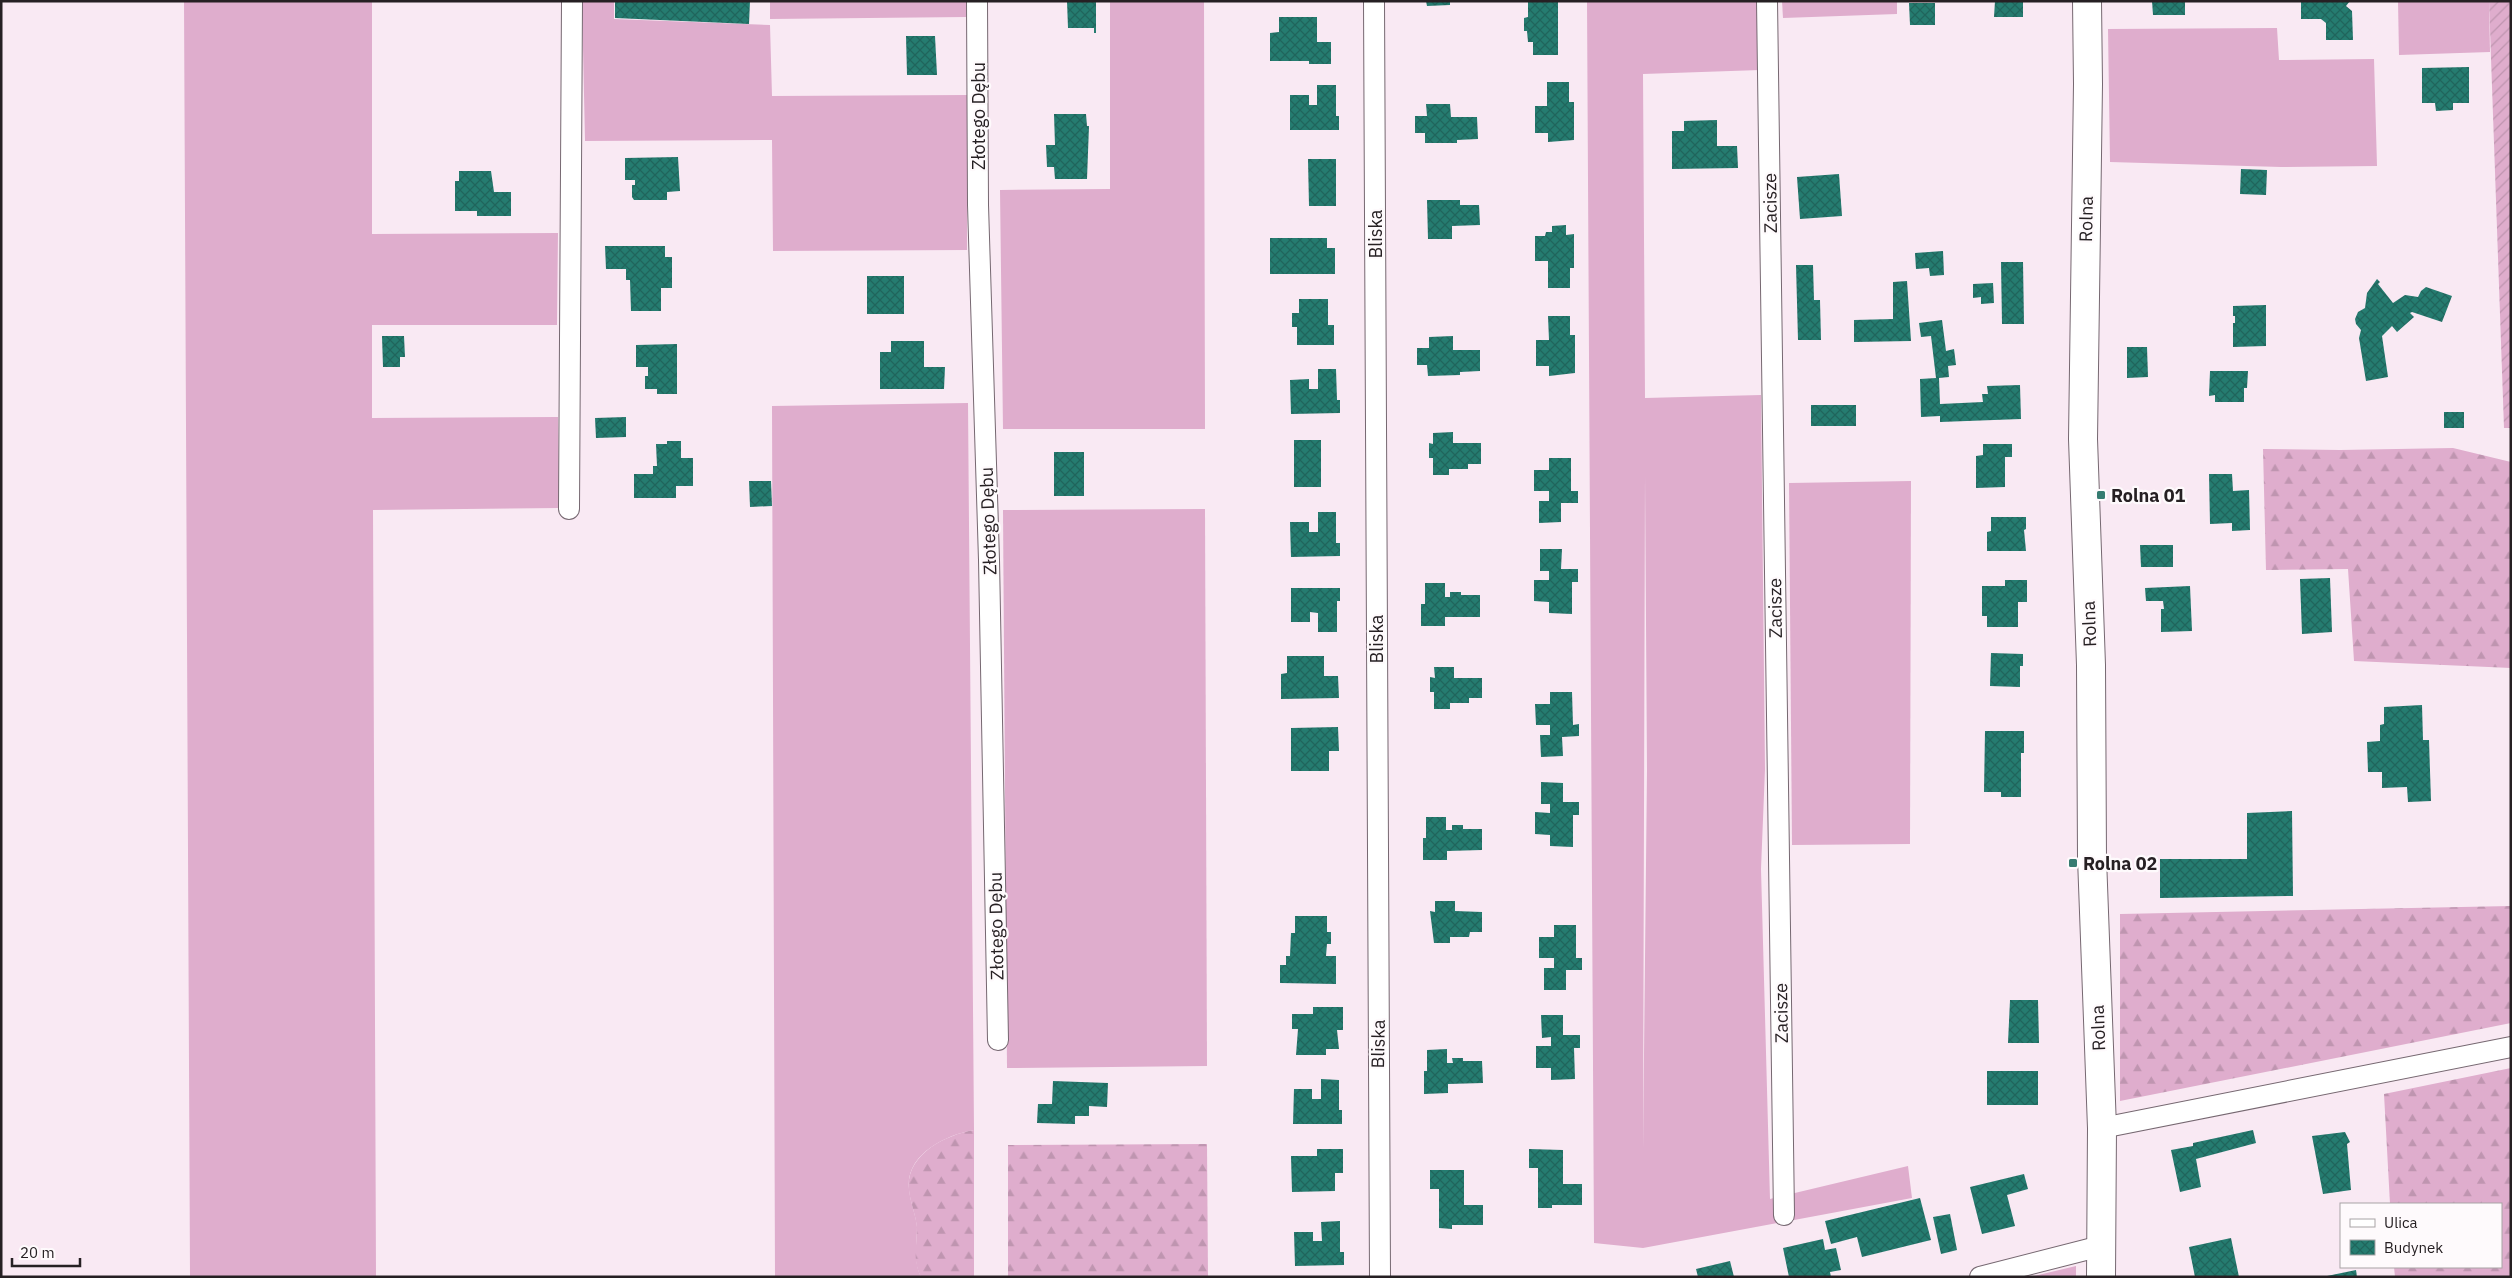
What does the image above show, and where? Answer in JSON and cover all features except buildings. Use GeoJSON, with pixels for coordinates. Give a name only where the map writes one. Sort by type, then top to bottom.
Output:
{"type":"FeatureCollection","features":[{"type":"Feature","properties":{"kind":"street"},"geometry":{"type":"LineString","coordinates":[[570,509],[572,1]]}},
{"type":"Feature","properties":{"kind":"street","name":"Złotego Dębu"},"geometry":{"type":"LineString","coordinates":[[977,1],[978,205],[990,560],[998,1040]]}},
{"type":"Feature","properties":{"kind":"street","name":"Bliska"},"geometry":{"type":"LineString","coordinates":[[1374,1],[1380,1277]]}},
{"type":"Feature","properties":{"kind":"street","name":"Zacisze"},"geometry":{"type":"LineString","coordinates":[[1767,1],[1784,1215]]}},
{"type":"Feature","properties":{"kind":"street","name":"Rolna"},"geometry":{"type":"LineString","coordinates":[[2087,1],[2088,84],[2083,440],[2091,665],[2092,858],[2102,1128],[2101,1277]]}},
{"type":"Feature","properties":{"kind":"street"},"geometry":{"type":"LineString","coordinates":[[2102,1128],[2511,1047]]}},
{"type":"Feature","properties":{"kind":"street"},"geometry":{"type":"LineString","coordinates":[[1980,1277],[2101,1246]]}},
{"type":"Feature","properties":{"kind":"green space"},"geometry":{"type":"Polygon","coordinates":[[[184,1],[372,1],[372,234],[558,233],[557,325],[372,325],[372,418],[558,417],[559,508],[373,510],[376,1277],[190,1277],[184,1]]]}},
{"type":"Feature","properties":{"kind":"green space"},"geometry":{"type":"Polygon","coordinates":[[[582,1],[614,1],[614,19],[770,25],[772,96],[967,95],[967,250],[773,251],[772,140],[585,141],[582,1]]]}},
{"type":"Feature","properties":{"kind":"green space"},"geometry":{"type":"Polygon","coordinates":[[[770,1],[966,1],[966,17],[770,19],[770,1]]]}},
{"type":"Feature","properties":{"kind":"green space"},"geometry":{"type":"Polygon","coordinates":[[[1110,1],[1204,1],[1205,429],[1003,429],[1000,190],[1110,189],[1110,1]]]}},
{"type":"Feature","properties":{"kind":"green space"},"geometry":{"type":"Polygon","coordinates":[[[1587,1],[1759,1],[1760,70],[1643,74],[1645,398],[1761,395],[1765,769],[1761,869],[1770,1199],[1908,1166],[1912,1198],[1643,1248],[1594,1243],[1587,1]],[[1645,475],[1643,1149],[1647,770],[1645,475]]]}},
{"type":"Feature","properties":{"kind":"green space"},"geometry":{"type":"Polygon","coordinates":[[[1782,1],[1897,1],[1897,14],[1783,18],[1782,1]]]}},
{"type":"Feature","properties":{"kind":"green space"},"geometry":{"type":"Polygon","coordinates":[[[2398,1],[2489,1],[2490,52],[2399,55],[2398,1]]]}},
{"type":"Feature","properties":{"kind":"green space"},"geometry":{"type":"Polygon","coordinates":[[[2489,1],[2511,1],[2511,428],[2504,428],[2489,1]]]}},
{"type":"Feature","properties":{"kind":"green space"},"geometry":{"type":"Polygon","coordinates":[[[2277,28],[2279,60],[2374,59],[2377,166],[2281,167],[2110,162],[2108,29],[2277,28]]]}},
{"type":"Feature","properties":{"kind":"green space"},"geometry":{"type":"Polygon","coordinates":[[[968,403],[974,1130],[951,1137],[929,1149],[913,1166],[909,1177],[909,1189],[917,1227],[916,1259],[921,1277],[775,1277],[772,406],[968,403]]]}},
{"type":"Feature","properties":{"kind":"green space"},"geometry":{"type":"Polygon","coordinates":[[[2453,448],[2511,462],[2511,668],[2354,661],[2348,569],[2266,570],[2263,449],[2453,448]]]}},
{"type":"Feature","properties":{"kind":"green space"},"geometry":{"type":"Polygon","coordinates":[[[1911,481],[1910,844],[1792,845],[1789,483],[1911,481]]]}},
{"type":"Feature","properties":{"kind":"green space"},"geometry":{"type":"Polygon","coordinates":[[[1205,509],[1207,1066],[1007,1068],[1003,510],[1205,509]]]}},
{"type":"Feature","properties":{"kind":"green space"},"geometry":{"type":"Polygon","coordinates":[[[2511,906],[2511,1023],[2120,1101],[2120,914],[2511,906]]]}},
{"type":"Feature","properties":{"kind":"green space"},"geometry":{"type":"Polygon","coordinates":[[[2511,1068],[2511,1277],[2395,1277],[2394,1268],[2502,1268],[2502,1203],[2390,1203],[2384,1094],[2511,1068]]]}},
{"type":"Feature","properties":{"kind":"green space"},"geometry":{"type":"Polygon","coordinates":[[[974,1130],[974,1277],[921,1277],[916,1259],[917,1228],[909,1190],[909,1178],[913,1167],[929,1149],[951,1137],[974,1130]]]}},
{"type":"Feature","properties":{"kind":"green space"},"geometry":{"type":"Polygon","coordinates":[[[1207,1144],[1208,1277],[1008,1277],[1008,1145],[1207,1144]]]}},
{"type":"Feature","properties":{"kind":"green space"},"geometry":{"type":"Polygon","coordinates":[[[2076,1266],[2076,1277],[2030,1277],[2076,1266]]]}},
{"type":"Feature","properties":{"kind":"place","name":"Rolna 01"},"geometry":{"type":"Point","coordinates":[2101,495]}},
{"type":"Feature","properties":{"kind":"place","name":"Rolna 02"},"geometry":{"type":"Point","coordinates":[2073,863]}}]}
